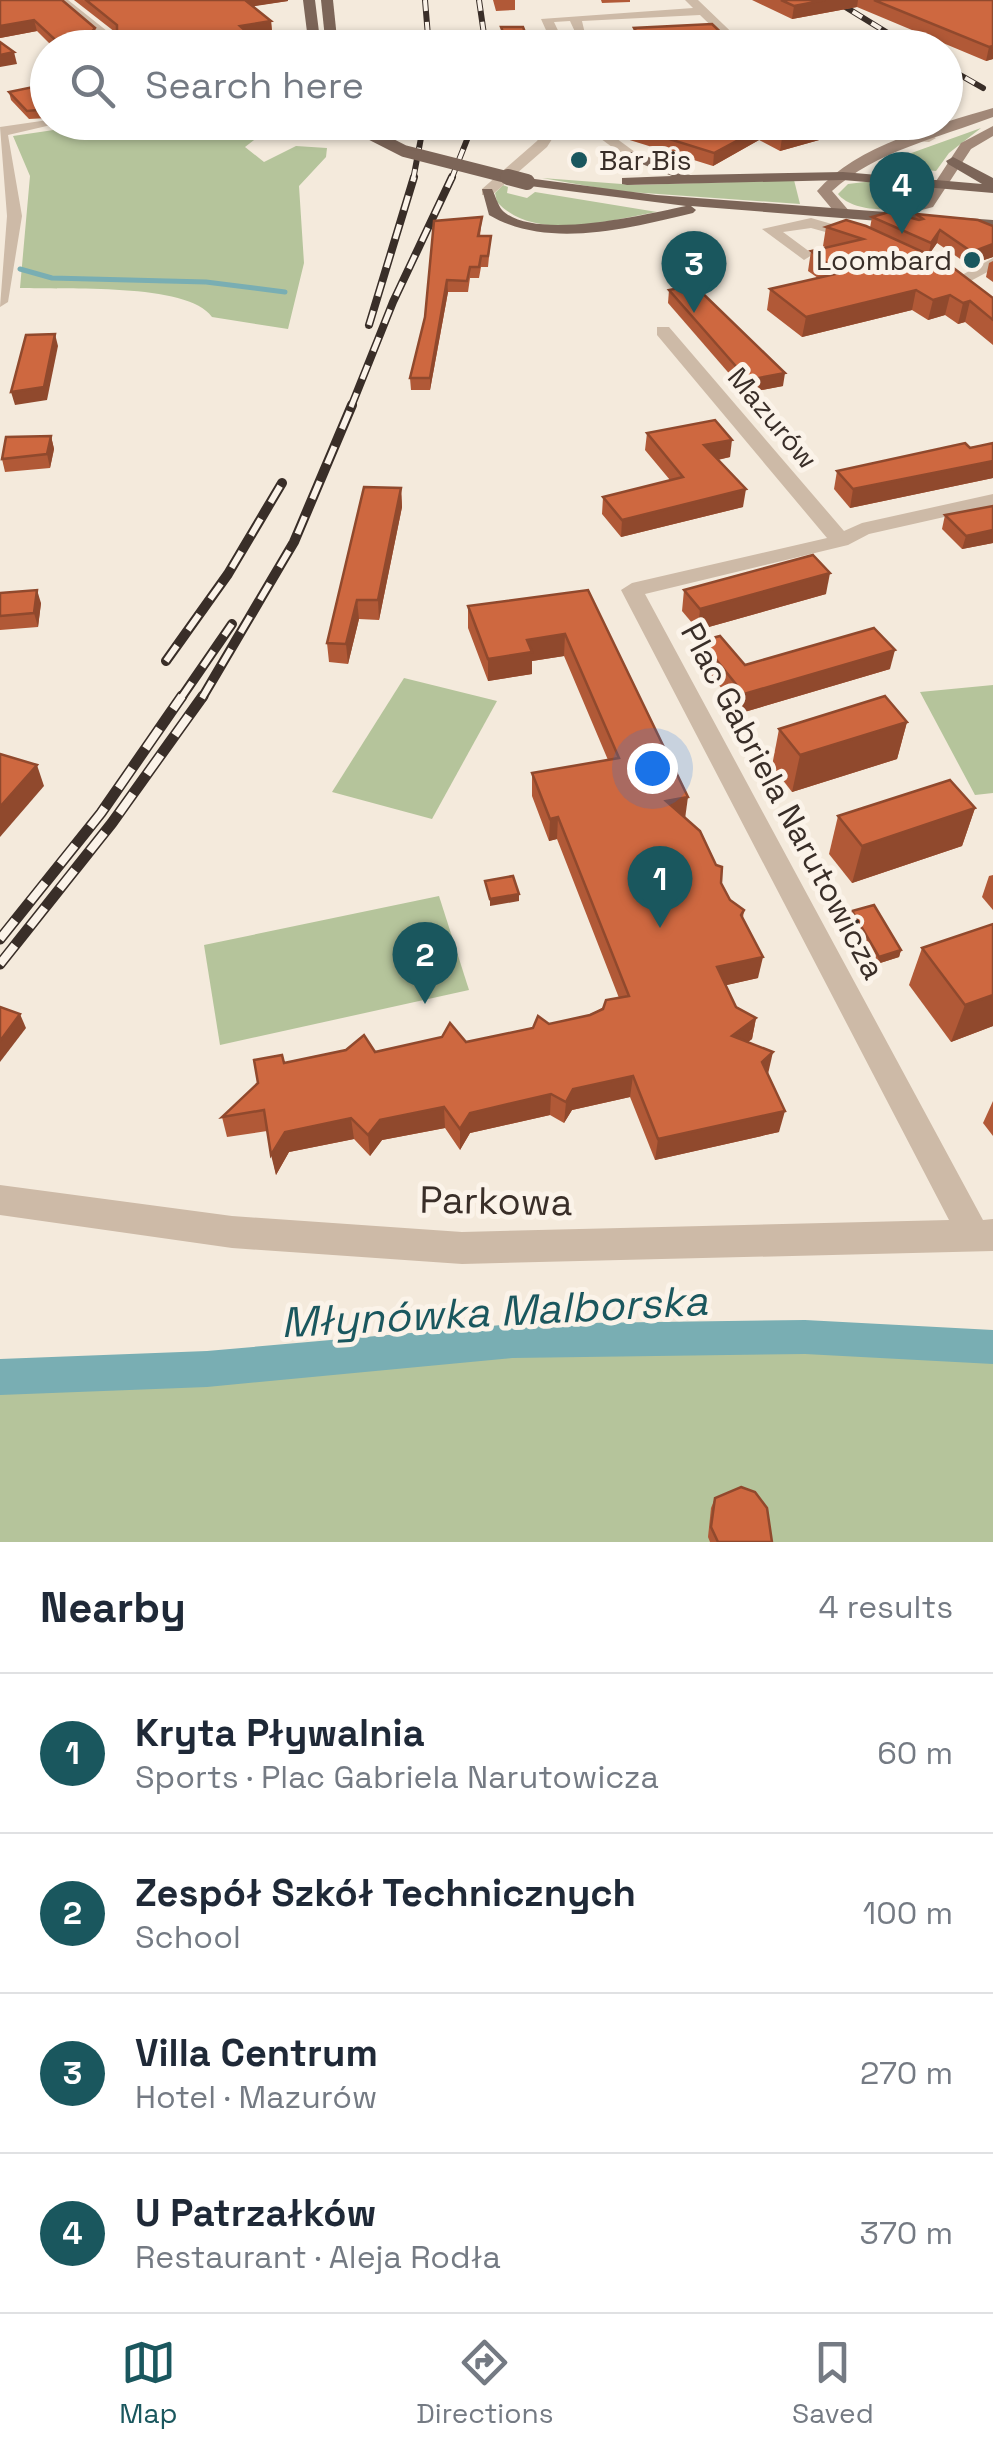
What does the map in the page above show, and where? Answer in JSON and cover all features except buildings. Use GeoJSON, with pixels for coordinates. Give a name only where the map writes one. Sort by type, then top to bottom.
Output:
{"type":"FeatureCollection","features":[{"type":"Feature","properties":{"kind":"main road"},"geometry":{"type":"LineString","coordinates":[[309,0],[313,30]]}},
{"type":"Feature","properties":{"kind":"main road"},"geometry":{"type":"LineString","coordinates":[[327,0],[330,30]]}},
{"type":"Feature","properties":{"kind":"main road"},"geometry":{"type":"LineString","coordinates":[[963,124],[993,112]]}},
{"type":"Feature","properties":{"kind":"main road"},"geometry":{"type":"LineString","coordinates":[[893,216],[920,208],[966,146],[993,130]]}},
{"type":"Feature","properties":{"kind":"main road"},"geometry":{"type":"LineString","coordinates":[[382,140],[404,151],[532,178],[710,204],[993,225]]}},
{"type":"Feature","properties":{"kind":"main road"},"geometry":{"type":"LineString","coordinates":[[405,140],[426,150],[532,178],[698,181],[843,176],[993,187]]}},
{"type":"Feature","properties":{"kind":"main road"},"geometry":{"type":"LineString","coordinates":[[842,212],[824,190],[864,162],[924,140]]}},
{"type":"Feature","properties":{"kind":"main road"},"geometry":{"type":"LineString","coordinates":[[619,181],[635,171],[638,163],[632,155]]}},
{"type":"Feature","properties":{"kind":"main road"},"geometry":{"type":"LineString","coordinates":[[632,155],[698,181]]}},
{"type":"Feature","properties":{"kind":"main road"},"geometry":{"type":"LineString","coordinates":[[953,161],[993,187]]}},
{"type":"Feature","properties":{"kind":"main road"},"geometry":{"type":"LineString","coordinates":[[486,192],[490,206],[509,220],[561,230],[710,204]]}},
{"type":"Feature","properties":{"kind":"street"},"geometry":{"type":"LineString","coordinates":[[61,0],[99,30]]}},
{"type":"Feature","properties":{"kind":"street"},"geometry":{"type":"LineString","coordinates":[[691,0],[723,30]]}},
{"type":"Feature","properties":{"kind":"street"},"geometry":{"type":"LineString","coordinates":[[575,18],[702,10]]}},
{"type":"Feature","properties":{"kind":"street"},"geometry":{"type":"LineString","coordinates":[[0,302],[17,234],[15,194],[0,132],[30,127]]}},
{"type":"Feature","properties":{"kind":"street"},"geometry":{"type":"LineString","coordinates":[[486,192],[545,140]]}},
{"type":"Feature","properties":{"kind":"street"},"geometry":{"type":"LineString","coordinates":[[610,140],[632,155]]}},
{"type":"Feature","properties":{"kind":"street"},"geometry":{"type":"LineString","coordinates":[[804,255],[770,229],[811,222],[876,244]]}},
{"type":"Feature","properties":{"kind":"street"},"geometry":{"type":"LineString","coordinates":[[959,281],[993,262]]}},
{"type":"Feature","properties":{"kind":"street"},"geometry":{"type":"LineString","coordinates":[[940,272],[978,292]]}},
{"type":"Feature","properties":{"kind":"street","name":"Mazurów"},"geometry":{"type":"LineString","coordinates":[[663,331],[841,541]]}},
{"type":"Feature","properties":{"kind":"street"},"geometry":{"type":"LineString","coordinates":[[841,541],[862,529],[993,500]]}},
{"type":"Feature","properties":{"kind":"street","name":"Plac Gabriela Narutowicza"},"geometry":{"type":"LineString","coordinates":[[841,541],[632,590],[984,1235]]}},
{"type":"Feature","properties":{"kind":"street","name":"Parkowa"},"geometry":{"type":"LineString","coordinates":[[0,1200],[232,1232],[462,1248],[984,1235]]}},
{"type":"Feature","properties":{"kind":"green space"},"geometry":{"type":"Polygon","coordinates":[[[981,128],[949,153],[936,171],[878,165],[948,140],[963,140],[963,134],[981,128]]]}},
{"type":"Feature","properties":{"kind":"green space"},"geometry":{"type":"Polygon","coordinates":[[[30,133],[30,140],[254,140],[245,147],[264,162],[296,146],[327,148],[326,157],[299,186],[304,263],[288,329],[212,317],[199,306],[152,293],[20,288],[30,176],[13,136],[30,133]]]}},
{"type":"Feature","properties":{"kind":"green space"},"geometry":{"type":"Polygon","coordinates":[[[542,178],[635,185],[794,180],[800,204],[616,191],[542,178]]]}},
{"type":"Feature","properties":{"kind":"green space"},"geometry":{"type":"Polygon","coordinates":[[[873,181],[902,186],[916,195],[916,203],[875,209],[853,204],[838,194],[848,184],[873,181]]]}},
{"type":"Feature","properties":{"kind":"green space"},"geometry":{"type":"Polygon","coordinates":[[[503,185],[508,187],[507,193],[527,198],[535,192],[657,212],[574,225],[531,222],[513,215],[497,202],[495,193],[503,185]]]}},
{"type":"Feature","properties":{"kind":"green space"},"geometry":{"type":"Polygon","coordinates":[[[404,678],[497,701],[432,819],[332,792],[404,678]]]}},
{"type":"Feature","properties":{"kind":"green space"},"geometry":{"type":"Polygon","coordinates":[[[993,685],[993,793],[975,795],[920,692],[993,685]]]}},
{"type":"Feature","properties":{"kind":"green space"},"geometry":{"type":"Polygon","coordinates":[[[439,896],[469,990],[220,1045],[204,945],[439,896]]]}},
{"type":"Feature","properties":{"kind":"green space"},"geometry":{"type":"Polygon","coordinates":[[[491,1350],[805,1350],[993,1361],[993,1542],[0,1542],[0,1387],[491,1350]]]}},
{"type":"Feature","properties":{"kind":"waterway"},"geometry":{"type":"LineString","coordinates":[[20,269],[52,278],[206,282],[285,292]]}},
{"type":"Feature","properties":{"kind":"waterway","name":"Młynówka Malborska"},"geometry":{"type":"LineString","coordinates":[[0,1377],[207,1369],[512,1341],[805,1337],[993,1347]]}},
{"type":"Feature","properties":{"kind":"railway"},"geometry":{"type":"LineString","coordinates":[[425,0],[428,30]]}},
{"type":"Feature","properties":{"kind":"railway"},"geometry":{"type":"LineString","coordinates":[[479,0],[483,30]]}},
{"type":"Feature","properties":{"kind":"railway"},"geometry":{"type":"LineString","coordinates":[[834,0],[883,30]]}},
{"type":"Feature","properties":{"kind":"railway"},"geometry":{"type":"LineString","coordinates":[[963,77],[983,88]]}},
{"type":"Feature","properties":{"kind":"railway"},"geometry":{"type":"LineString","coordinates":[[413,180],[421,140]]}},
{"type":"Feature","properties":{"kind":"railway"},"geometry":{"type":"LineString","coordinates":[[451,180],[467,140]]}},
{"type":"Feature","properties":{"kind":"railway"},"geometry":{"type":"LineString","coordinates":[[369,325],[414,177]]}},
{"type":"Feature","properties":{"kind":"railway"},"geometry":{"type":"LineString","coordinates":[[351,407],[393,302],[452,177]]}},
{"type":"Feature","properties":{"kind":"railway"},"geometry":{"type":"LineString","coordinates":[[202,698],[294,542],[352,405]]}},
{"type":"Feature","properties":{"kind":"railway"},"geometry":{"type":"LineString","coordinates":[[166,661],[228,574],[282,483]]}},
{"type":"Feature","properties":{"kind":"railway"},"geometry":{"type":"LineString","coordinates":[[181,698],[232,624]]}},
{"type":"Feature","properties":{"kind":"railway"},"geometry":{"type":"LineString","coordinates":[[0,939],[101,813],[182,696]]}},
{"type":"Feature","properties":{"kind":"railway"},"geometry":{"type":"LineString","coordinates":[[0,964],[112,823],[203,696]]}},
{"type":"Feature","properties":{"kind":"place","name":"Bar Bis"},"geometry":{"type":"Point","coordinates":[579,160]}},
{"type":"Feature","properties":{"kind":"place","name":"U Patrzałków"},"geometry":{"type":"Point","coordinates":[902,234]}},
{"type":"Feature","properties":{"kind":"place","name":"Loombard"},"geometry":{"type":"Point","coordinates":[972,260]}},
{"type":"Feature","properties":{"kind":"place","name":"Villa Centrum"},"geometry":{"type":"Point","coordinates":[694,313]}},
{"type":"Feature","properties":{"kind":"place","name":"Kryta Pływalnia"},"geometry":{"type":"Point","coordinates":[660,928]}},
{"type":"Feature","properties":{"kind":"place","name":"Zespół Szkół Technicznych"},"geometry":{"type":"Point","coordinates":[425,1004]}}]}
